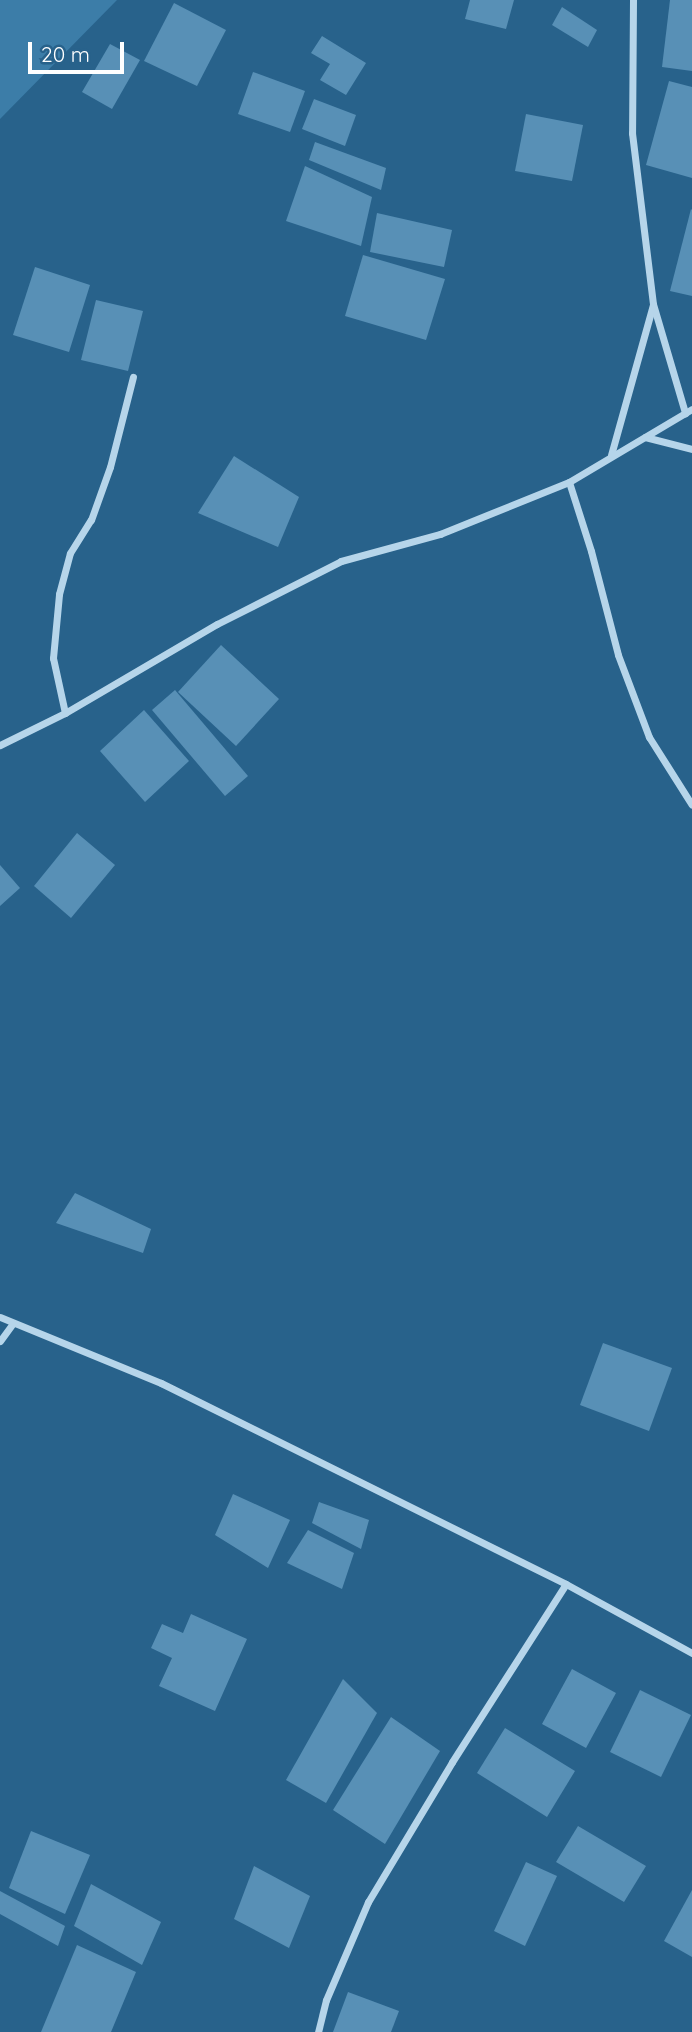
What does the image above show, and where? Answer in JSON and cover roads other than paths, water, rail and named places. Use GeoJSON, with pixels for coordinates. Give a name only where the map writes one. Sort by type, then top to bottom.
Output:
{"type":"FeatureCollection","features":[{"type":"Feature","properties":{"kind":"street"},"geometry":{"type":"LineString","coordinates":[[0,745],[65,713],[217,624],[341,561],[440,534],[569,482],[689,411],[653,304],[632,133],[633,0]]}},
{"type":"Feature","properties":{"kind":"street"},"geometry":{"type":"LineString","coordinates":[[611,455],[653,304]]}},
{"type":"Feature","properties":{"kind":"street"},"geometry":{"type":"LineString","coordinates":[[65,713],[53,658],[59,594],[70,553],[91,520],[110,467],[134,377]]}},
{"type":"Feature","properties":{"kind":"street"},"geometry":{"type":"LineString","coordinates":[[645,437],[692,449]]}},
{"type":"Feature","properties":{"kind":"street"},"geometry":{"type":"LineString","coordinates":[[569,482],[618,655],[649,737],[692,805]]}},
{"type":"Feature","properties":{"kind":"street"},"geometry":{"type":"LineString","coordinates":[[0,1318],[161,1383],[566,1584],[692,1653]]}},
{"type":"Feature","properties":{"kind":"street"},"geometry":{"type":"LineString","coordinates":[[0,1341],[13,1323]]}},
{"type":"Feature","properties":{"kind":"street"},"geometry":{"type":"LineString","coordinates":[[318,2032],[326,2000],[368,1902],[452,1762],[566,1584]]}}]}
